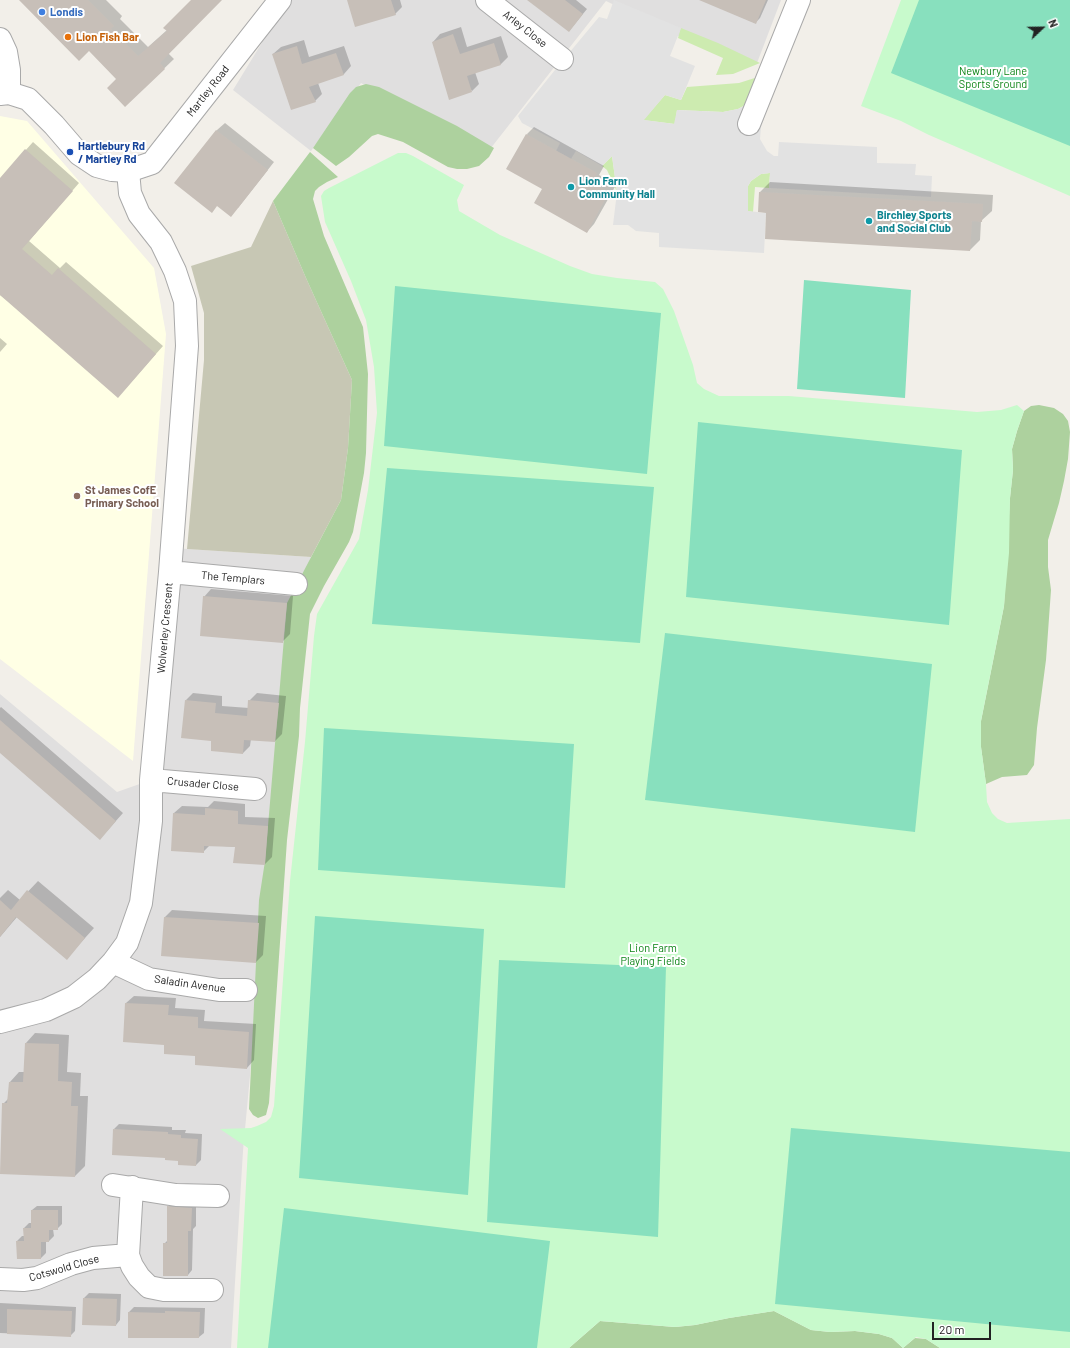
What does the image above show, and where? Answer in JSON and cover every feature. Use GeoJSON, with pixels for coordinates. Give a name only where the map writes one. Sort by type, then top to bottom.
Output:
{"type":"FeatureCollection","features":[{"type":"Feature","properties":{"kind":"street","name":"Martley Road"},"geometry":{"type":"LineString","coordinates":[[128,171],[152,163],[280,0]]}},
{"type":"Feature","properties":{"kind":"street","name":"Arley Close"},"geometry":{"type":"LineString","coordinates":[[487,0],[562,59]]}},
{"type":"Feature","properties":{"kind":"street"},"geometry":{"type":"LineString","coordinates":[[749,124],[799,0]]}},
{"type":"Feature","properties":{"kind":"street"},"geometry":{"type":"LineString","coordinates":[[0,39],[6,52],[9,70],[4,94],[28,99],[80,154],[97,166],[112,170],[128,171]]}},
{"type":"Feature","properties":{"kind":"street","name":"Wolverley Crescent"},"geometry":{"type":"LineString","coordinates":[[0,1022],[46,1010],[74,997],[97,979],[113,962],[127,943],[141,903],[151,821],[151,780],[170,572],[187,346],[185,301],[176,271],[162,242],[139,214],[130,193],[128,171]]}},
{"type":"Feature","properties":{"kind":"street","name":"The Templars"},"geometry":{"type":"LineString","coordinates":[[170,572],[296,584]]}},
{"type":"Feature","properties":{"kind":"street","name":"Crusader Close"},"geometry":{"type":"LineString","coordinates":[[151,780],[255,789]]}},
{"type":"Feature","properties":{"kind":"street","name":"Saladin Avenue"},"geometry":{"type":"LineString","coordinates":[[113,962],[149,979],[218,990],[246,990]]}},
{"type":"Feature","properties":{"kind":"street"},"geometry":{"type":"LineString","coordinates":[[212,1290],[161,1289],[149,1286],[139,1277],[132,1266],[128,1255],[130,1187],[176,1195],[218,1196]]}},
{"type":"Feature","properties":{"kind":"street","name":"Cotswold Close"},"geometry":{"type":"LineString","coordinates":[[0,1279],[23,1280],[37,1278],[71,1264],[93,1258],[128,1255]]}},
{"type":"Feature","properties":{"kind":"shaded area"},"geometry":{"type":"Polygon","coordinates":[[[288,0],[781,0],[757,63],[689,41],[606,1],[487,153],[361,83],[311,151],[233,90],[288,0]]]}},
{"type":"Feature","properties":{"kind":"shaded area"},"geometry":{"type":"Polygon","coordinates":[[[614,0],[681,28],[670,56],[695,66],[681,100],[665,95],[644,120],[674,124],[677,110],[723,112],[738,109],[749,103],[765,115],[761,127],[760,139],[767,151],[774,156],[778,156],[779,142],[877,147],[877,163],[916,164],[915,175],[932,176],[931,197],[769,188],[770,173],[761,174],[751,181],[748,186],[748,211],[766,213],[764,253],[659,247],[659,233],[636,231],[628,225],[613,225],[617,192],[612,156],[602,166],[576,151],[571,159],[556,151],[560,143],[522,123],[518,116],[599,17],[607,19],[614,0]]]}},
{"type":"Feature","properties":{"kind":"shaded area","name":"St James CofE Primary School"},"geometry":{"type":"Polygon","coordinates":[[[0,116],[27,121],[154,268],[166,334],[133,761],[0,659],[0,116]]]}},
{"type":"Feature","properties":{"kind":"shaded area"},"geometry":{"type":"Polygon","coordinates":[[[273,201],[352,380],[348,448],[341,500],[311,557],[187,549],[204,360],[204,313],[191,266],[251,247],[273,201]]]}},
{"type":"Feature","properties":{"kind":"shaded area"},"geometry":{"type":"Polygon","coordinates":[[[172,548],[311,557],[273,826],[243,1151],[231,1348],[0,1348],[0,694],[117,792],[151,780],[172,548]]]}},
{"type":"Feature","properties":{"kind":"green space","name":"Newbury Lane Sports Ground"},"geometry":{"type":"Polygon","coordinates":[[[901,0],[1070,0],[1070,196],[929,135],[901,121],[861,106],[901,0]]]}},
{"type":"Feature","properties":{"kind":"green space","name":"Newbury Lane Sports Ground"},"geometry":{"type":"Polygon","coordinates":[[[919,0],[1070,0],[1070,146],[891,73],[919,0]]]}},
{"type":"Feature","properties":{"kind":"green space"},"geometry":{"type":"Polygon","coordinates":[[[681,28],[718,43],[760,63],[733,74],[716,75],[723,58],[678,38],[681,28]]]}},
{"type":"Feature","properties":{"kind":"green space"},"geometry":{"type":"Polygon","coordinates":[[[761,76],[749,103],[738,109],[723,112],[677,110],[675,124],[643,120],[665,95],[681,100],[687,87],[739,83],[761,76]]]}},
{"type":"Feature","properties":{"kind":"green space"},"geometry":{"type":"Polygon","coordinates":[[[366,84],[379,87],[457,126],[494,148],[489,157],[479,166],[467,169],[457,169],[448,167],[403,142],[378,134],[372,136],[349,157],[336,166],[313,148],[350,93],[356,87],[366,84]]]}},
{"type":"Feature","properties":{"kind":"green space"},"geometry":{"type":"Polygon","coordinates":[[[310,152],[338,177],[319,187],[315,191],[313,199],[324,236],[363,327],[368,374],[366,453],[364,473],[353,532],[310,614],[300,708],[299,736],[287,840],[269,1103],[266,1115],[258,1118],[253,1115],[249,1109],[259,900],[265,861],[287,603],[341,500],[348,448],[352,380],[273,201],[310,152]]]}},
{"type":"Feature","properties":{"kind":"green space","name":"Lion Farm Playing Fields"},"geometry":{"type":"Polygon","coordinates":[[[398,153],[406,153],[413,156],[464,185],[457,200],[459,211],[500,235],[570,266],[592,274],[655,282],[663,289],[674,311],[693,365],[697,383],[704,389],[719,396],[789,396],[977,412],[1001,410],[1017,405],[1024,411],[1012,449],[1013,470],[1010,498],[1009,553],[1004,606],[981,721],[981,747],[987,802],[992,813],[998,819],[1007,823],[1070,819],[1070,1348],[940,1348],[926,1339],[916,1337],[903,1348],[892,1338],[879,1334],[855,1331],[830,1332],[811,1330],[774,1311],[695,1325],[675,1327],[600,1321],[569,1348],[237,1348],[248,1148],[220,1129],[251,1128],[257,1126],[266,1122],[271,1117],[274,1106],[290,881],[317,614],[359,539],[368,490],[377,413],[374,367],[366,320],[351,281],[325,222],[321,196],[324,191],[329,188],[398,153]]]}},
{"type":"Feature","properties":{"kind":"green space"},"geometry":{"type":"Polygon","coordinates":[[[612,156],[617,192],[607,170],[602,166],[612,156]]]}},
{"type":"Feature","properties":{"kind":"green space"},"geometry":{"type":"Polygon","coordinates":[[[770,173],[769,188],[755,187],[753,212],[747,211],[748,186],[751,181],[761,174],[770,173]]]}},
{"type":"Feature","properties":{"kind":"green space"},"geometry":{"type":"Polygon","coordinates":[[[804,280],[911,290],[905,398],[797,389],[804,280]]]}},
{"type":"Feature","properties":{"kind":"green space"},"geometry":{"type":"Polygon","coordinates":[[[395,286],[661,313],[647,474],[384,446],[395,286]]]}},
{"type":"Feature","properties":{"kind":"green space"},"geometry":{"type":"Polygon","coordinates":[[[1039,405],[1054,408],[1063,414],[1068,421],[1070,432],[1068,459],[1064,481],[1048,540],[1048,567],[1051,590],[1046,660],[1037,728],[1034,765],[1027,775],[1002,777],[986,784],[981,747],[981,721],[1004,606],[1013,470],[1012,449],[1024,411],[1031,406],[1039,405]]]}},
{"type":"Feature","properties":{"kind":"green space"},"geometry":{"type":"Polygon","coordinates":[[[698,422],[962,450],[949,625],[686,597],[698,422]]]}},
{"type":"Feature","properties":{"kind":"green space"},"geometry":{"type":"Polygon","coordinates":[[[387,468],[654,487],[640,643],[372,624],[387,468]]]}},
{"type":"Feature","properties":{"kind":"green space"},"geometry":{"type":"Polygon","coordinates":[[[665,633],[932,664],[915,832],[645,800],[665,633]]]}},
{"type":"Feature","properties":{"kind":"green space"},"geometry":{"type":"Polygon","coordinates":[[[324,728],[574,744],[565,888],[318,870],[324,728]]]}},
{"type":"Feature","properties":{"kind":"green space"},"geometry":{"type":"Polygon","coordinates":[[[315,916],[484,929],[468,1195],[299,1178],[315,916]]]}},
{"type":"Feature","properties":{"kind":"green space"},"geometry":{"type":"Polygon","coordinates":[[[499,960],[666,967],[658,1237],[487,1222],[499,960]]]}},
{"type":"Feature","properties":{"kind":"green space"},"geometry":{"type":"Polygon","coordinates":[[[791,1128],[1070,1152],[1070,1332],[775,1304],[791,1128]]]}},
{"type":"Feature","properties":{"kind":"green space"},"geometry":{"type":"Polygon","coordinates":[[[284,1208],[550,1241],[537,1348],[268,1348],[284,1208]]]}},
{"type":"Feature","properties":{"kind":"green space"},"geometry":{"type":"Polygon","coordinates":[[[774,1311],[811,1330],[830,1332],[855,1331],[879,1334],[892,1338],[903,1348],[569,1348],[600,1321],[675,1327],[695,1325],[774,1311]]]}},
{"type":"Feature","properties":{"kind":"green space"},"geometry":{"type":"Polygon","coordinates":[[[915,1338],[926,1339],[940,1348],[903,1348],[915,1338]]]}},
{"type":"Feature","properties":{"kind":"building"},"geometry":{"type":"Polygon","coordinates":[[[19,0],[88,0],[114,26],[111,29],[138,56],[167,31],[163,28],[191,0],[222,0],[160,63],[165,69],[125,107],[107,88],[116,79],[89,51],[79,61],[19,0]]]}},
{"type":"Feature","properties":{"kind":"building"},"geometry":{"type":"Polygon","coordinates":[[[347,0],[391,0],[396,15],[355,27],[347,0]]]}},
{"type":"Feature","properties":{"kind":"building"},"geometry":{"type":"Polygon","coordinates":[[[527,0],[565,0],[583,14],[569,32],[527,0]]]}},
{"type":"Feature","properties":{"kind":"building"},"geometry":{"type":"Polygon","coordinates":[[[699,0],[766,0],[756,24],[699,0]]]}},
{"type":"Feature","properties":{"kind":"building"},"geometry":{"type":"Polygon","coordinates":[[[453,34],[460,54],[494,43],[501,65],[467,76],[472,92],[449,100],[432,42],[453,34]]]}},
{"type":"Feature","properties":{"kind":"building"},"geometry":{"type":"Polygon","coordinates":[[[297,46],[302,64],[336,53],[344,75],[309,87],[316,102],[291,110],[272,54],[297,46]]]}},
{"type":"Feature","properties":{"kind":"building"},"geometry":{"type":"Polygon","coordinates":[[[216,130],[268,170],[231,217],[217,206],[212,213],[174,183],[216,130]]]}},
{"type":"Feature","properties":{"kind":"building","name":"Lion Farm Community Hall"},"geometry":{"type":"Polygon","coordinates":[[[526,134],[597,173],[592,183],[609,192],[587,233],[534,203],[542,189],[506,169],[526,134]]]}},
{"type":"Feature","properties":{"kind":"building"},"geometry":{"type":"Polygon","coordinates":[[[25,149],[73,191],[22,249],[52,275],[58,268],[156,354],[118,398],[0,295],[0,178],[25,149]]]}},
{"type":"Feature","properties":{"kind":"building","name":"Birchley Sports and Social Club"},"geometry":{"type":"Polygon","coordinates":[[[759,192],[983,204],[982,222],[972,221],[970,251],[765,239],[766,213],[758,212],[759,192]]]}},
{"type":"Feature","properties":{"kind":"building"},"geometry":{"type":"Polygon","coordinates":[[[203,596],[287,603],[283,643],[200,636],[203,596]]]}},
{"type":"Feature","properties":{"kind":"building"},"geometry":{"type":"Polygon","coordinates":[[[185,700],[216,703],[215,713],[247,716],[248,700],[279,703],[275,742],[244,740],[243,754],[211,751],[211,741],[181,738],[185,700]]]}},
{"type":"Feature","properties":{"kind":"building"},"geometry":{"type":"Polygon","coordinates":[[[0,720],[116,821],[100,840],[0,753],[0,720]]]}},
{"type":"Feature","properties":{"kind":"building"},"geometry":{"type":"Polygon","coordinates":[[[205,808],[238,811],[238,824],[268,826],[265,865],[233,863],[235,847],[204,846],[204,853],[171,851],[173,813],[205,815],[205,808]]]}},
{"type":"Feature","properties":{"kind":"building"},"geometry":{"type":"Polygon","coordinates":[[[27,890],[85,938],[67,960],[16,917],[0,937],[0,900],[11,910],[27,890]]]}},
{"type":"Feature","properties":{"kind":"building"},"geometry":{"type":"Polygon","coordinates":[[[164,917],[259,923],[256,963],[161,956],[164,917]]]}},
{"type":"Feature","properties":{"kind":"building"},"geometry":{"type":"Polygon","coordinates":[[[125,1003],[169,1005],[168,1015],[198,1017],[198,1028],[249,1032],[247,1069],[195,1065],[195,1056],[164,1054],[164,1045],[123,1042],[125,1003]]]}},
{"type":"Feature","properties":{"kind":"building"},"geometry":{"type":"Polygon","coordinates":[[[25,1043],[59,1044],[58,1081],[72,1082],[71,1106],[78,1106],[75,1177],[0,1174],[2,1103],[7,1103],[9,1082],[23,1082],[25,1043]]]}},
{"type":"Feature","properties":{"kind":"building"},"geometry":{"type":"Polygon","coordinates":[[[113,1129],[168,1132],[168,1134],[181,1135],[181,1138],[198,1139],[196,1166],[178,1165],[178,1161],[165,1160],[165,1158],[112,1155],[113,1129]]]}},
{"type":"Feature","properties":{"kind":"building"},"geometry":{"type":"Polygon","coordinates":[[[167,1206],[192,1208],[191,1231],[188,1231],[188,1276],[163,1276],[163,1243],[167,1243],[167,1206]]]}},
{"type":"Feature","properties":{"kind":"building"},"geometry":{"type":"Polygon","coordinates":[[[31,1210],[58,1210],[58,1230],[49,1230],[49,1242],[41,1242],[41,1259],[17,1259],[16,1241],[24,1241],[23,1228],[31,1228],[31,1210]]]}},
{"type":"Feature","properties":{"kind":"building"},"geometry":{"type":"Polygon","coordinates":[[[83,1298],[117,1299],[116,1326],[82,1325],[83,1298]]]}},
{"type":"Feature","properties":{"kind":"building"},"geometry":{"type":"Polygon","coordinates":[[[7,1309],[72,1311],[71,1337],[7,1334],[7,1309]]]}},
{"type":"Feature","properties":{"kind":"building"},"geometry":{"type":"Polygon","coordinates":[[[165,1311],[200,1312],[199,1338],[128,1338],[128,1312],[165,1313],[165,1311]]]}},
{"type":"Feature","properties":{"kind":"place","name":"Londis"},"geometry":{"type":"Point","coordinates":[42,12]}},
{"type":"Feature","properties":{"kind":"place","name":"Lion Fish Bar"},"geometry":{"type":"Point","coordinates":[68,37]}},
{"type":"Feature","properties":{"kind":"place","name":"Hartlebury Rd / Martley Rd"},"geometry":{"type":"Point","coordinates":[70,152]}},
{"type":"Feature","properties":{"kind":"place","name":"Lion Farm Community Hall"},"geometry":{"type":"Point","coordinates":[571,187]}},
{"type":"Feature","properties":{"kind":"place","name":"Birchley Sports and Social Club"},"geometry":{"type":"Point","coordinates":[869,221]}},
{"type":"Feature","properties":{"kind":"place","name":"St James CofE Primary School"},"geometry":{"type":"Point","coordinates":[77,496]}}]}
